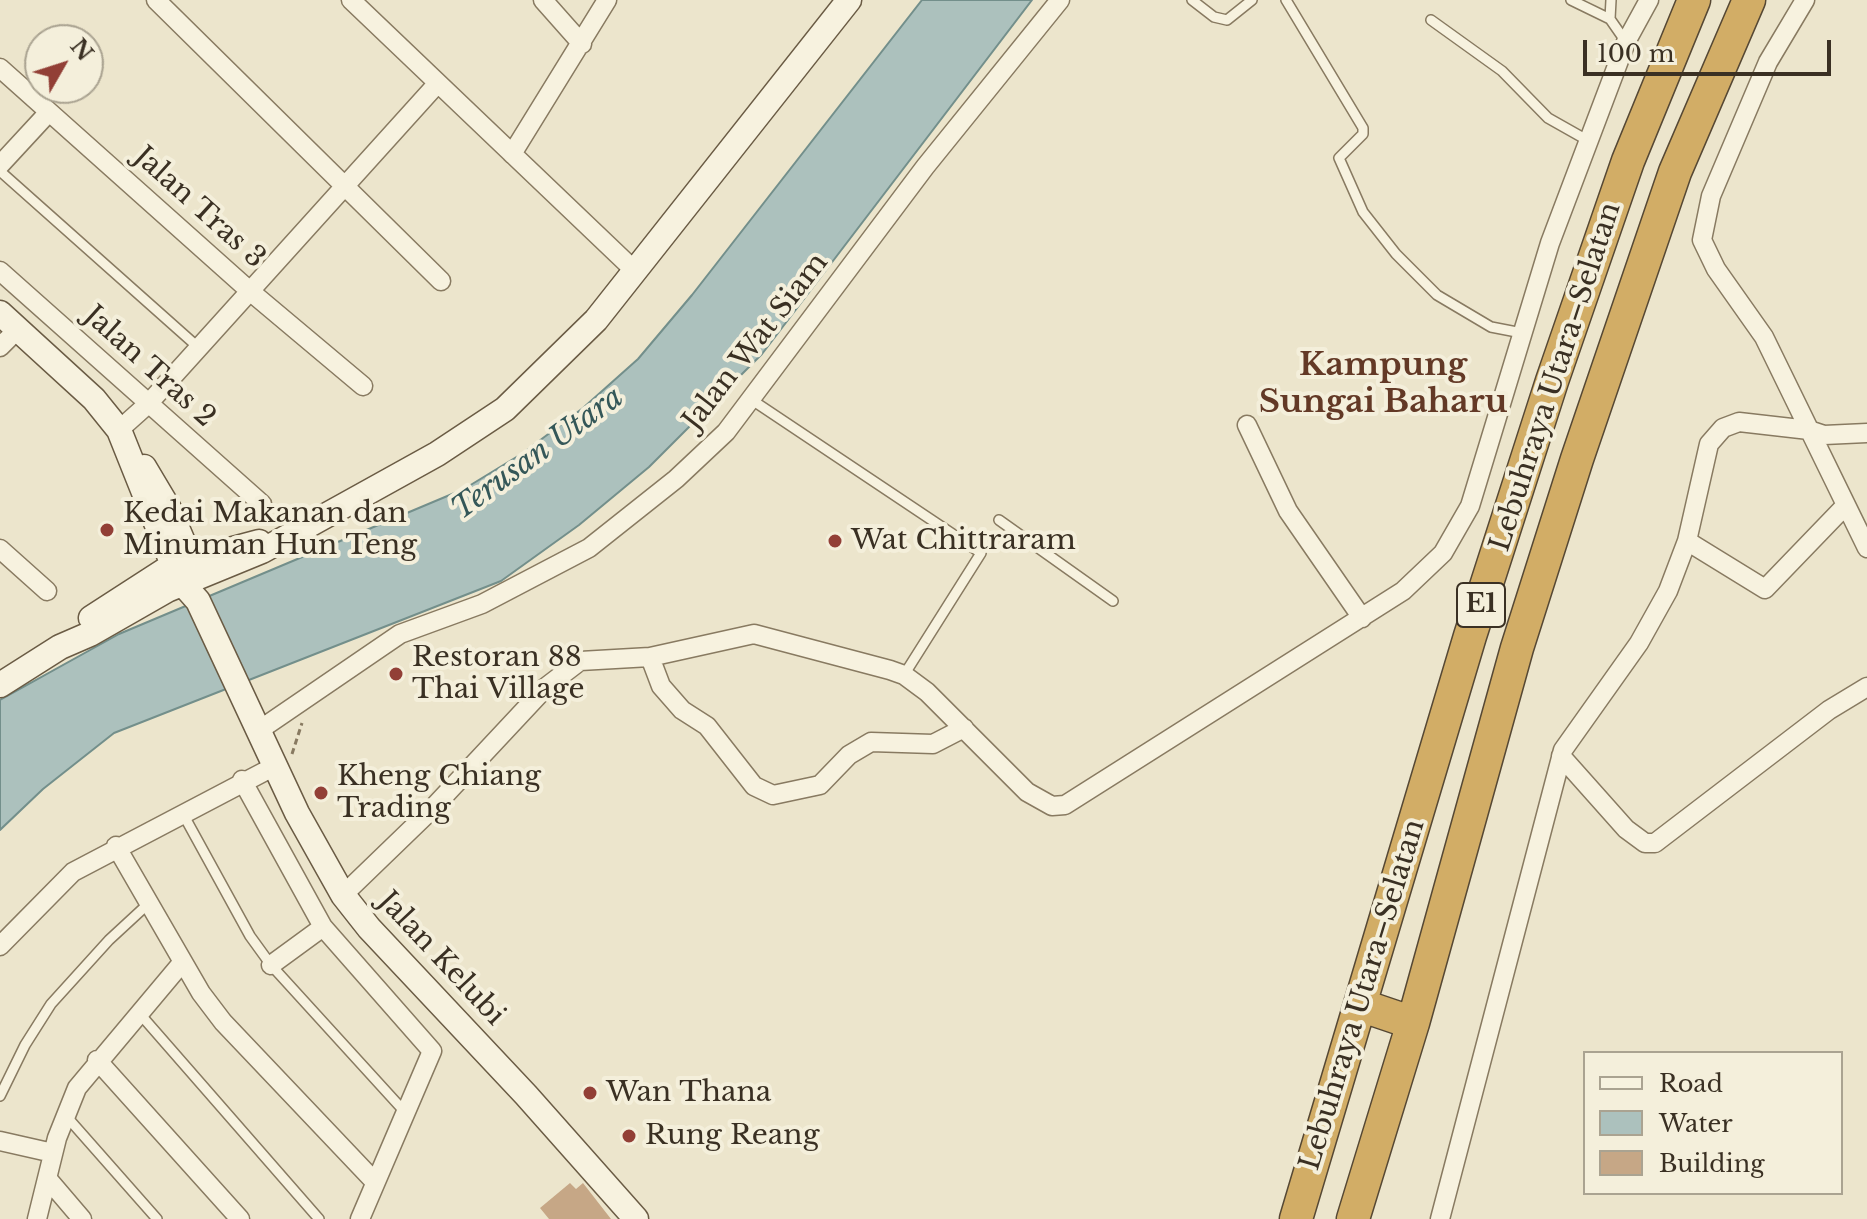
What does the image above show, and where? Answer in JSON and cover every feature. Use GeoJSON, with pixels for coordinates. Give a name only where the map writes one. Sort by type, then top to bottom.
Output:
{"type":"FeatureCollection","features":[{"type":"Feature","properties":{"kind":"highway","name":"Lebuhraya Utara–Selatan"},"geometry":{"type":"LineString","coordinates":[[1296,1219],[1470,636],[1552,381],[1628,161],[1694,0]]}},
{"type":"Feature","properties":{"kind":"highway","name":"Lebuhraya Utara–Selatan"},"geometry":{"type":"LineString","coordinates":[[1353,1219],[1413,1023],[1500,707],[1577,459],[1675,172],[1749,0]]}},
{"type":"Feature","properties":{"kind":"highway"},"geometry":{"type":"LineString","coordinates":[[1360,1005],[1413,1023]]}},
{"type":"Feature","properties":{"kind":"street"},"geometry":{"type":"LineString","coordinates":[[156,0],[441,281]]}},
{"type":"Feature","properties":{"kind":"street"},"geometry":{"type":"LineString","coordinates":[[351,0],[635,271]]}},
{"type":"Feature","properties":{"kind":"street"},"geometry":{"type":"LineString","coordinates":[[543,0],[582,44]]}},
{"type":"Feature","properties":{"kind":"street"},"geometry":{"type":"LineString","coordinates":[[512,154],[607,0]]}},
{"type":"Feature","properties":{"kind":"street"},"geometry":{"type":"LineString","coordinates":[[0,685],[60,647],[92,617],[189,580],[282,537],[437,454],[505,409],[557,362],[635,271],[849,0]]}},
{"type":"Feature","properties":{"kind":"street","name":"Jalan Wat Siam"},"geometry":{"type":"LineString","coordinates":[[253,721],[310,697],[400,634],[482,604],[589,548],[676,479],[726,432],[752,400],[925,167],[1060,0]]}},
{"type":"Feature","properties":{"kind":"street"},"geometry":{"type":"LineString","coordinates":[[343,895],[430,811],[546,687],[571,666],[594,659],[650,657],[754,634],[904,675],[1039,801],[1052,806],[1065,805],[1362,618],[1431,567],[1459,530],[1470,506],[1550,243],[1626,42],[1649,0]]}},
{"type":"Feature","properties":{"kind":"street"},"geometry":{"type":"LineString","coordinates":[[1805,0],[1774,49],[1711,196],[1702,234],[1709,258],[1764,337],[1867,548]]}},
{"type":"Feature","properties":{"kind":"street","name":"Jalan Tras 3"},"geometry":{"type":"LineString","coordinates":[[0,68],[251,292],[363,386]]}},
{"type":"Feature","properties":{"kind":"street"},"geometry":{"type":"LineString","coordinates":[[124,441],[148,404],[437,84]]}},
{"type":"Feature","properties":{"kind":"street"},"geometry":{"type":"LineString","coordinates":[[0,168],[49,112]]}},
{"type":"Feature","properties":{"kind":"street","name":"Jalan Tras 2"},"geometry":{"type":"LineString","coordinates":[[0,271],[262,504]]}},
{"type":"Feature","properties":{"kind":"street"},"geometry":{"type":"LineString","coordinates":[[0,347],[9,321]]}},
{"type":"Feature","properties":{"kind":"street","name":"Jalan Kelubi"},"geometry":{"type":"LineString","coordinates":[[9,321],[94,399],[124,441],[297,813],[343,895],[369,928],[526,1095],[636,1219]]}},
{"type":"Feature","properties":{"kind":"street"},"geometry":{"type":"LineString","coordinates":[[1440,1219],[1561,756],[1569,740],[1650,626],[1668,591],[1687,541],[1709,444],[1723,428],[1739,422],[1809,430],[1824,435],[1867,433]]}},
{"type":"Feature","properties":{"kind":"street"},"geometry":{"type":"LineString","coordinates":[[1247,425],[1288,511],[1362,618]]}},
{"type":"Feature","properties":{"kind":"street"},"geometry":{"type":"LineString","coordinates":[[1687,541],[1765,589],[1846,505]]}},
{"type":"Feature","properties":{"kind":"street"},"geometry":{"type":"LineString","coordinates":[[0,549],[47,591]]}},
{"type":"Feature","properties":{"kind":"street"},"geometry":{"type":"LineString","coordinates":[[650,657],[661,686],[682,710],[707,726],[754,786],[773,795],[820,785],[849,755],[871,742],[933,744],[964,728]]}},
{"type":"Feature","properties":{"kind":"street"},"geometry":{"type":"LineString","coordinates":[[1561,756],[1626,829],[1645,843],[1655,843],[1829,710],[1867,687]]}},
{"type":"Feature","properties":{"kind":"street"},"geometry":{"type":"LineString","coordinates":[[0,946],[73,872],[116,846],[275,766]]}},
{"type":"Feature","properties":{"kind":"street"},"geometry":{"type":"LineString","coordinates":[[242,780],[323,927],[432,1051],[360,1219]]}},
{"type":"Feature","properties":{"kind":"street"},"geometry":{"type":"LineString","coordinates":[[116,846],[181,964],[223,1022],[374,1181]]}},
{"type":"Feature","properties":{"kind":"street"},"geometry":{"type":"LineString","coordinates":[[271,965],[323,927]]}},
{"type":"Feature","properties":{"kind":"street"},"geometry":{"type":"LineString","coordinates":[[343,952],[369,928]]}},
{"type":"Feature","properties":{"kind":"street"},"geometry":{"type":"LineString","coordinates":[[37,1219],[53,1153],[77,1088],[97,1060],[181,964]]}},
{"type":"Feature","properties":{"kind":"street"},"geometry":{"type":"LineString","coordinates":[[97,1060],[232,1216]]}},
{"type":"Feature","properties":{"kind":"street"},"geometry":{"type":"LineString","coordinates":[[0,1141],[53,1153]]}},
{"type":"Feature","properties":{"kind":"street"},"geometry":{"type":"LineString","coordinates":[[47,1178],[82,1219]]}},
{"type":"Feature","properties":{"kind":"lane"},"geometry":{"type":"LineString","coordinates":[[1192,0],[1214,17],[1227,20],[1252,0]]}},
{"type":"Feature","properties":{"kind":"lane"},"geometry":{"type":"LineString","coordinates":[[1286,0],[1363,128],[1363,134],[1339,158],[1363,212],[1396,254],[1437,295],[1491,327],[1524,334]]}},
{"type":"Feature","properties":{"kind":"lane"},"geometry":{"type":"LineString","coordinates":[[1571,0],[1610,19],[1626,42]]}},
{"type":"Feature","properties":{"kind":"lane"},"geometry":{"type":"LineString","coordinates":[[1610,19],[1611,0]]}},
{"type":"Feature","properties":{"kind":"lane"},"geometry":{"type":"LineString","coordinates":[[1431,20],[1502,71],[1548,118],[1587,140]]}},
{"type":"Feature","properties":{"kind":"lane"},"geometry":{"type":"LineString","coordinates":[[0,168],[199,348]]}},
{"type":"Feature","properties":{"kind":"lane"},"geometry":{"type":"LineString","coordinates":[[752,400],[981,553],[904,675]]}},
{"type":"Feature","properties":{"kind":"lane"},"geometry":{"type":"LineString","coordinates":[[999,520],[1113,601]]}},
{"type":"Feature","properties":{"kind":"lane"},"geometry":{"type":"LineString","coordinates":[[182,813],[250,936],[271,965],[404,1111]]}},
{"type":"Feature","properties":{"kind":"lane"},"geometry":{"type":"LineString","coordinates":[[0,1096],[25,1045],[51,1004],[109,940],[148,904]]}},
{"type":"Feature","properties":{"kind":"lane"},"geometry":{"type":"LineString","coordinates":[[138,1012],[319,1219]]}},
{"type":"Feature","properties":{"kind":"lane"},"geometry":{"type":"LineString","coordinates":[[65,1115],[157,1219]]}},
{"type":"Feature","properties":{"kind":"path"},"geometry":{"type":"LineString","coordinates":[[275,766],[292,755],[310,697]]}},
{"type":"Feature","properties":{"kind":"water","name":"Terusan Utara"},"geometry":{"type":"Polygon","coordinates":[[[922,0],[1032,0],[762,354],[649,467],[579,525],[501,581],[114,733],[43,789],[0,830],[0,700],[119,634],[464,489],[523,453],[583,408],[638,359],[692,295],[922,0]]]}},
{"type":"Feature","properties":{"kind":"building"},"geometry":{"type":"Polygon","coordinates":[[[570,1183],[576,1189],[583,1183],[611,1219],[549,1219],[540,1208],[570,1183]]]}},
{"type":"Feature","properties":{"kind":"place","name":"Kedai Makanan dan Minuman Hun Teng"},"geometry":{"type":"Point","coordinates":[107,530]}},
{"type":"Feature","properties":{"kind":"place","name":"Wat Chittraram"},"geometry":{"type":"Point","coordinates":[835,541]}},
{"type":"Feature","properties":{"kind":"place","name":"Restoran 88 Thai Village"},"geometry":{"type":"Point","coordinates":[396,674]}},
{"type":"Feature","properties":{"kind":"place","name":"Kheng Chiang Trading"},"geometry":{"type":"Point","coordinates":[321,793]}},
{"type":"Feature","properties":{"kind":"place","name":"Wan Thana"},"geometry":{"type":"Point","coordinates":[590,1093]}},
{"type":"Feature","properties":{"kind":"place","name":"Rung Reang"},"geometry":{"type":"Point","coordinates":[629,1136]}},
{"type":"Feature","properties":{"kind":"district","name":"Kampung Sungai Baharu"},"geometry":{"type":"Point","coordinates":[1383,384]}}]}
